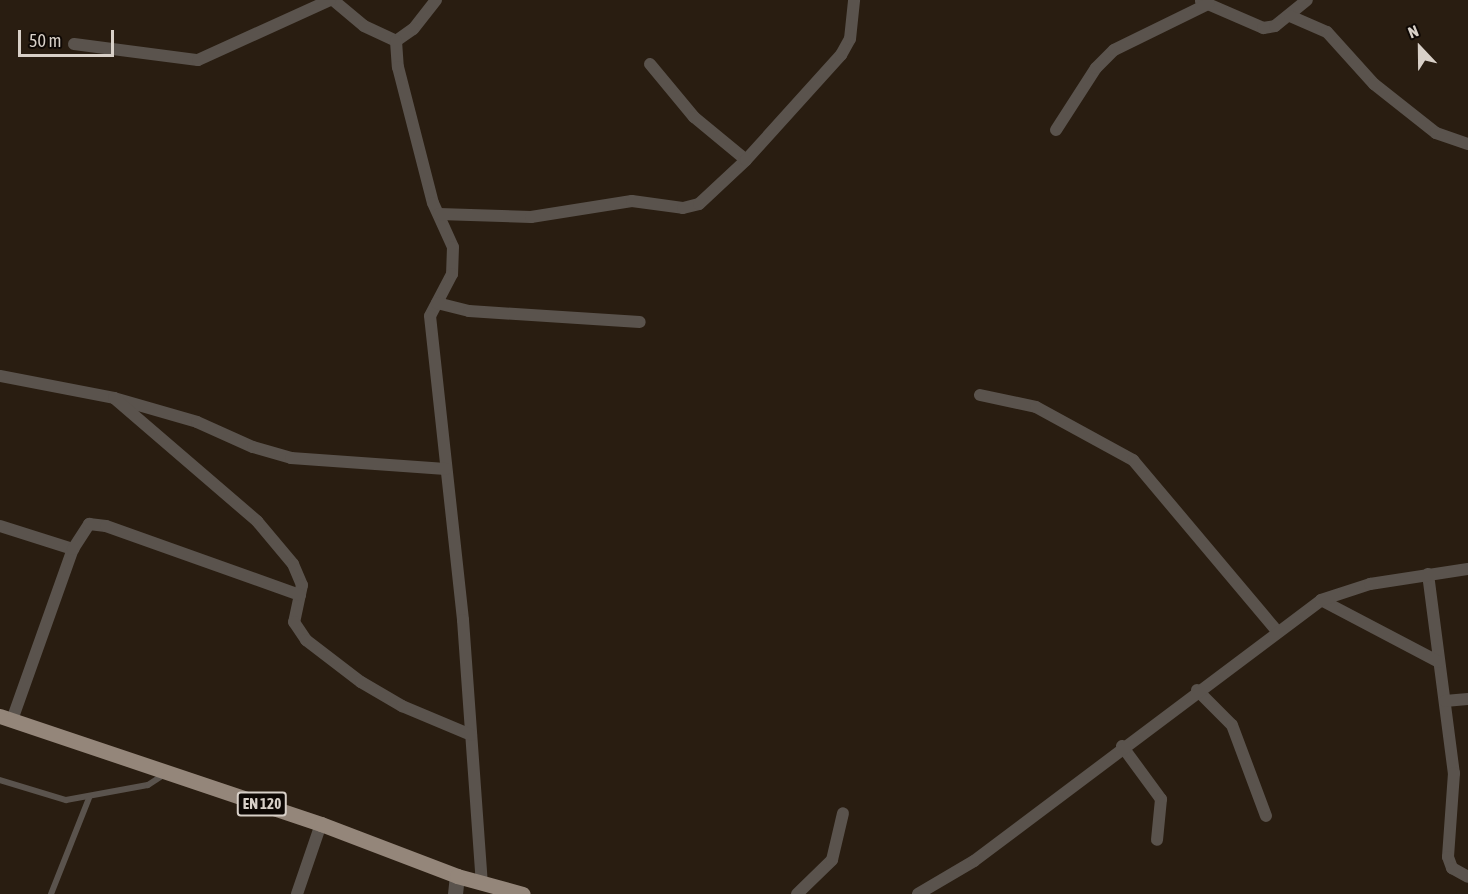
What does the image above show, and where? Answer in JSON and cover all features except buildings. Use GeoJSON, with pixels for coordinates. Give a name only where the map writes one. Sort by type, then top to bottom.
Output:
{"type":"FeatureCollection","features":[{"type":"Feature","properties":{"kind":"main road","name":"EN 120"},"geometry":{"type":"LineString","coordinates":[[6,718],[321,824],[457,876],[523,894]]}},
{"type":"Feature","properties":{"kind":"street"},"geometry":{"type":"LineString","coordinates":[[74,44],[198,60],[332,0],[364,26],[396,41]]}},
{"type":"Feature","properties":{"kind":"street"},"geometry":{"type":"LineString","coordinates":[[396,41],[413,29],[435,0]]}},
{"type":"Feature","properties":{"kind":"street"},"geometry":{"type":"LineString","coordinates":[[439,214],[531,217],[632,201],[683,208],[708,199],[841,56],[850,39],[854,0]]}},
{"type":"Feature","properties":{"kind":"street"},"geometry":{"type":"LineString","coordinates":[[1056,130],[1096,68],[1114,50],[1203,2],[1263,28],[1275,26],[1307,0]]}},
{"type":"Feature","properties":{"kind":"street"},"geometry":{"type":"LineString","coordinates":[[1290,16],[1327,32],[1374,84],[1436,133],[1468,144]]}},
{"type":"Feature","properties":{"kind":"street"},"geometry":{"type":"LineString","coordinates":[[396,41],[398,67],[439,214],[449,232],[454,262],[430,316],[471,735],[482,882]]}},
{"type":"Feature","properties":{"kind":"street"},"geometry":{"type":"LineString","coordinates":[[650,64],[694,117],[746,160]]}},
{"type":"Feature","properties":{"kind":"street"},"geometry":{"type":"LineString","coordinates":[[437,303],[469,311],[640,322]]}},
{"type":"Feature","properties":{"kind":"street"},"geometry":{"type":"LineString","coordinates":[[0,376],[114,398],[197,422],[253,447],[291,458],[446,469]]}},
{"type":"Feature","properties":{"kind":"street"},"geometry":{"type":"LineString","coordinates":[[980,395],[1036,407],[1133,460],[1276,630]]}},
{"type":"Feature","properties":{"kind":"street"},"geometry":{"type":"LineString","coordinates":[[114,398],[257,521],[300,576],[300,595],[294,622],[306,640],[371,688],[471,735]]}},
{"type":"Feature","properties":{"kind":"street"},"geometry":{"type":"LineString","coordinates":[[6,718],[73,549],[82,529],[89,524],[98,524],[300,595]]}},
{"type":"Feature","properties":{"kind":"street"},"geometry":{"type":"LineString","coordinates":[[0,526],[73,549]]}},
{"type":"Feature","properties":{"kind":"street"},"geometry":{"type":"LineString","coordinates":[[918,894],[974,861],[1276,630],[1321,600],[1370,584],[1468,569]]}},
{"type":"Feature","properties":{"kind":"street"},"geometry":{"type":"LineString","coordinates":[[1428,574],[1454,773],[1449,857],[1452,868],[1468,877]]}},
{"type":"Feature","properties":{"kind":"street"},"geometry":{"type":"LineString","coordinates":[[1321,600],[1439,662]]}},
{"type":"Feature","properties":{"kind":"street"},"geometry":{"type":"LineString","coordinates":[[1197,690],[1232,726],[1266,816]]}},
{"type":"Feature","properties":{"kind":"street"},"geometry":{"type":"LineString","coordinates":[[1445,701],[1468,699]]}},
{"type":"Feature","properties":{"kind":"street"},"geometry":{"type":"LineString","coordinates":[[1122,746],[1161,799],[1157,840]]}},
{"type":"Feature","properties":{"kind":"street"},"geometry":{"type":"LineString","coordinates":[[797,894],[832,860],[843,813]]}},
{"type":"Feature","properties":{"kind":"street"},"geometry":{"type":"LineString","coordinates":[[297,894],[321,824]]}},
{"type":"Feature","properties":{"kind":"street"},"geometry":{"type":"LineString","coordinates":[[455,894],[457,876]]}},
{"type":"Feature","properties":{"kind":"lane"},"geometry":{"type":"LineString","coordinates":[[0,780],[66,800],[89,798],[148,785],[165,773]]}},
{"type":"Feature","properties":{"kind":"lane"},"geometry":{"type":"LineString","coordinates":[[51,894],[89,798]]}}]}
